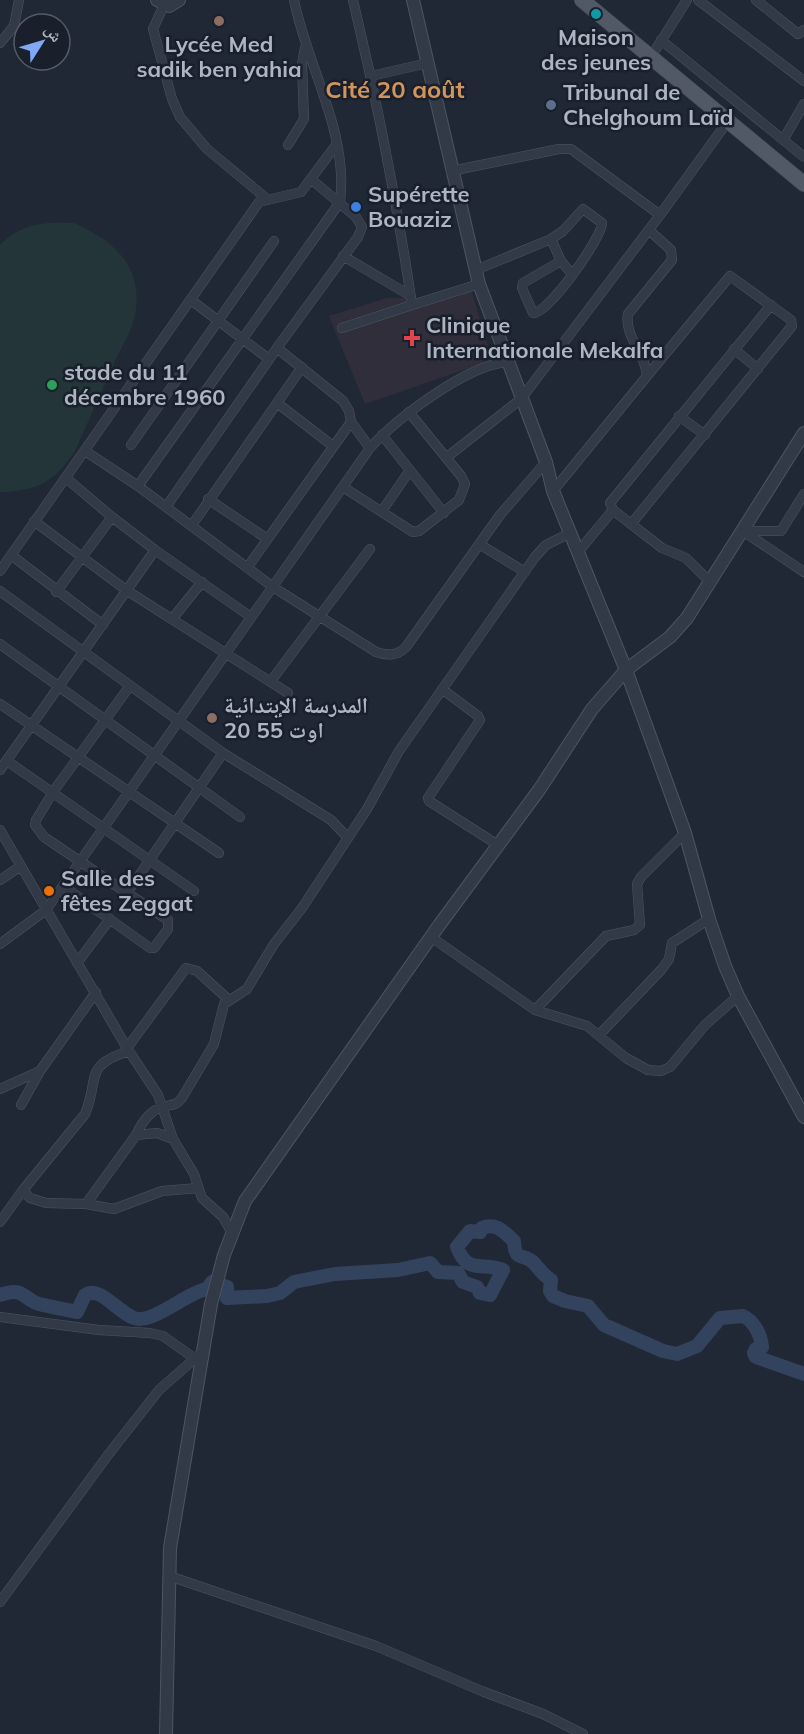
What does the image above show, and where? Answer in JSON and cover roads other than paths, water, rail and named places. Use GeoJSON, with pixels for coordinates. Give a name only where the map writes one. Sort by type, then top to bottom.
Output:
{"type":"FeatureCollection","features":[{"type":"Feature","properties":{"kind":"main road"},"geometry":{"type":"LineString","coordinates":[[582,0],[804,184]]}},
{"type":"Feature","properties":{"kind":"street"},"geometry":{"type":"LineString","coordinates":[[0,43],[14,26],[19,0]]}},
{"type":"Feature","properties":{"kind":"street"},"geometry":{"type":"LineString","coordinates":[[178,0],[169,6],[160,3],[153,29],[172,99],[180,117],[207,149],[267,199]]}},
{"type":"Feature","properties":{"kind":"street"},"geometry":{"type":"LineString","coordinates":[[138,486],[340,201],[343,180],[336,145],[321,89],[305,46],[294,0]]}},
{"type":"Feature","properties":{"kind":"street"},"geometry":{"type":"LineString","coordinates":[[353,0],[371,76],[402,232],[412,300]]}},
{"type":"Feature","properties":{"kind":"street"},"geometry":{"type":"LineString","coordinates":[[413,0],[478,284],[546,462],[553,491],[626,670],[685,833],[709,919],[738,996],[804,1117]]}},
{"type":"Feature","properties":{"kind":"street"},"geometry":{"type":"LineString","coordinates":[[651,57],[687,0]]}},
{"type":"Feature","properties":{"kind":"street"},"geometry":{"type":"LineString","coordinates":[[698,0],[804,81]]}},
{"type":"Feature","properties":{"kind":"street"},"geometry":{"type":"LineString","coordinates":[[756,0],[798,34],[804,30]]}},
{"type":"Feature","properties":{"kind":"street"},"geometry":{"type":"LineString","coordinates":[[661,40],[804,157]]}},
{"type":"Feature","properties":{"kind":"street"},"geometry":{"type":"LineString","coordinates":[[288,145],[304,119],[302,64],[305,46]]}},
{"type":"Feature","properties":{"kind":"street"},"geometry":{"type":"LineString","coordinates":[[371,76],[428,63]]}},
{"type":"Feature","properties":{"kind":"street"},"geometry":{"type":"LineString","coordinates":[[783,140],[804,104]]}},
{"type":"Feature","properties":{"kind":"street"},"geometry":{"type":"LineString","coordinates":[[447,457],[521,399],[650,231],[728,121]]}},
{"type":"Feature","properties":{"kind":"street"},"geometry":{"type":"LineString","coordinates":[[0,571],[258,202],[292,196],[301,192],[336,145]]}},
{"type":"Feature","properties":{"kind":"street"},"geometry":{"type":"LineString","coordinates":[[451,171],[559,149],[571,149],[660,215]]}},
{"type":"Feature","properties":{"kind":"street"},"geometry":{"type":"LineString","coordinates":[[166,507],[269,359],[358,237],[362,227],[356,217],[340,201],[312,180]]}},
{"type":"Feature","properties":{"kind":"street"},"geometry":{"type":"LineString","coordinates":[[476,270],[551,239],[563,231],[583,209],[600,219],[600,234],[572,274],[547,306],[542,311],[533,313],[522,283],[561,261]]}},
{"type":"Feature","properties":{"kind":"street"},"geometry":{"type":"LineString","coordinates":[[647,376],[646,365],[629,331],[628,314],[672,260],[671,250],[650,231]]}},
{"type":"Feature","properties":{"kind":"street"},"geometry":{"type":"LineString","coordinates":[[551,239],[561,261],[572,274]]}},
{"type":"Feature","properties":{"kind":"street"},"geometry":{"type":"LineString","coordinates":[[130,445],[273,241]]}},
{"type":"Feature","properties":{"kind":"street"},"geometry":{"type":"LineString","coordinates":[[343,256],[412,300]]}},
{"type":"Feature","properties":{"kind":"street"},"geometry":{"type":"LineString","coordinates":[[553,491],[730,276],[789,318],[792,324],[632,523]]}},
{"type":"Feature","properties":{"kind":"street"},"geometry":{"type":"LineString","coordinates":[[342,328],[412,300],[478,284]]}},
{"type":"Feature","properties":{"kind":"street"},"geometry":{"type":"LineString","coordinates":[[190,300],[269,359]]}},
{"type":"Feature","properties":{"kind":"street"},"geometry":{"type":"LineString","coordinates":[[710,582],[686,558],[662,548],[613,510],[611,502],[771,305]]}},
{"type":"Feature","properties":{"kind":"street"},"geometry":{"type":"LineString","coordinates":[[277,348],[343,401],[349,411],[351,422],[370,448]]}},
{"type":"Feature","properties":{"kind":"street"},"geometry":{"type":"LineString","coordinates":[[734,349],[758,369]]}},
{"type":"Feature","properties":{"kind":"street"},"geometry":{"type":"LineString","coordinates":[[0,944],[46,910],[224,653],[370,448],[409,412],[480,369],[494,363],[507,362]]}},
{"type":"Feature","properties":{"kind":"street"},"geometry":{"type":"LineString","coordinates":[[192,525],[302,367]]}},
{"type":"Feature","properties":{"kind":"street"},"geometry":{"type":"LineString","coordinates":[[277,403],[333,446]]}},
{"type":"Feature","properties":{"kind":"street"},"geometry":{"type":"LineString","coordinates":[[343,487],[407,529],[416,532],[459,500],[465,484],[447,457],[409,412]]}},
{"type":"Feature","properties":{"kind":"street"},"geometry":{"type":"LineString","coordinates":[[680,416],[705,435]]}},
{"type":"Feature","properties":{"kind":"street"},"geometry":{"type":"LineString","coordinates":[[247,568],[266,538],[351,422]]}},
{"type":"Feature","properties":{"kind":"street"},"geometry":{"type":"LineString","coordinates":[[166,1734],[170,1548],[198,1356],[224,1255],[245,1201],[259,1178],[431,937],[539,790],[592,710],[626,670],[670,638],[687,618],[804,433]]}},
{"type":"Feature","properties":{"kind":"street"},"geometry":{"type":"LineString","coordinates":[[382,435],[444,513]]}},
{"type":"Feature","properties":{"kind":"street"},"geometry":{"type":"LineString","coordinates":[[85,450],[192,525],[273,587],[376,652],[387,656],[402,651],[479,544],[546,462]]}},
{"type":"Feature","properties":{"kind":"street"},"geometry":{"type":"LineString","coordinates":[[382,511],[410,470]]}},
{"type":"Feature","properties":{"kind":"street"},"geometry":{"type":"LineString","coordinates":[[66,478],[155,550],[251,616]]}},
{"type":"Feature","properties":{"kind":"street"},"geometry":{"type":"LineString","coordinates":[[742,531],[781,531],[804,494]]}},
{"type":"Feature","properties":{"kind":"street"},"geometry":{"type":"LineString","coordinates":[[208,500],[266,538]]}},
{"type":"Feature","properties":{"kind":"street"},"geometry":{"type":"LineString","coordinates":[[578,552],[613,510]]}},
{"type":"Feature","properties":{"kind":"street"},"geometry":{"type":"LineString","coordinates":[[56,592],[112,517]]}},
{"type":"Feature","properties":{"kind":"street"},"geometry":{"type":"LineString","coordinates":[[34,520],[126,590],[288,693]]}},
{"type":"Feature","properties":{"kind":"street"},"geometry":{"type":"LineString","coordinates":[[742,531],[804,572]]}},
{"type":"Feature","properties":{"kind":"street"},"geometry":{"type":"LineString","coordinates":[[86,1204],[144,1121],[162,1107],[176,1105],[183,1098],[214,1044],[221,1011],[229,1000],[247,989],[274,944],[348,838],[399,751],[546,545],[570,533]]}},
{"type":"Feature","properties":{"kind":"street"},"geometry":{"type":"LineString","coordinates":[[479,544],[525,572]]}},
{"type":"Feature","properties":{"kind":"street"},"geometry":{"type":"LineString","coordinates":[[272,681],[370,549]]}},
{"type":"Feature","properties":{"kind":"street"},"geometry":{"type":"LineString","coordinates":[[0,770],[155,550]]}},
{"type":"Feature","properties":{"kind":"street"},"geometry":{"type":"LineString","coordinates":[[11,555],[56,592],[103,625]]}},
{"type":"Feature","properties":{"kind":"street"},"geometry":{"type":"LineString","coordinates":[[171,619],[202,582]]}},
{"type":"Feature","properties":{"kind":"street"},"geometry":{"type":"LineString","coordinates":[[0,591],[222,753],[331,820],[348,838]]}},
{"type":"Feature","properties":{"kind":"street"},"geometry":{"type":"LineString","coordinates":[[0,644],[240,817]]}},
{"type":"Feature","properties":{"kind":"street"},"geometry":{"type":"LineString","coordinates":[[63,886],[152,949],[168,929],[168,920],[44,837],[35,825],[52,792],[129,687]]}},
{"type":"Feature","properties":{"kind":"street"},"geometry":{"type":"LineString","coordinates":[[442,689],[478,716],[480,720],[428,798],[429,801],[498,845]]}},
{"type":"Feature","properties":{"kind":"street"},"geometry":{"type":"LineString","coordinates":[[0,704],[219,853]]}},
{"type":"Feature","properties":{"kind":"street"},"geometry":{"type":"LineString","coordinates":[[127,893],[222,753]]}},
{"type":"Feature","properties":{"kind":"street"},"geometry":{"type":"LineString","coordinates":[[7,761],[194,891]]}},
{"type":"Feature","properties":{"kind":"street"},"geometry":{"type":"LineString","coordinates":[[535,1010],[606,936],[633,930],[640,925],[637,884],[641,877],[685,833]]}},
{"type":"Feature","properties":{"kind":"street"},"geometry":{"type":"LineString","coordinates":[[1,834],[96,992],[128,1050],[158,1095],[173,1139],[194,1174],[202,1197],[223,1217],[232,1233]]}},
{"type":"Feature","properties":{"kind":"street"},"geometry":{"type":"LineString","coordinates":[[0,880],[21,866]]}},
{"type":"Feature","properties":{"kind":"street"},"geometry":{"type":"LineString","coordinates":[[77,963],[110,919]]}},
{"type":"Feature","properties":{"kind":"street"},"geometry":{"type":"LineString","coordinates":[[600,1035],[662,969],[669,959],[672,943],[709,919]]}},
{"type":"Feature","properties":{"kind":"street"},"geometry":{"type":"LineString","coordinates":[[431,937],[535,1010],[587,1026],[626,1058],[641,1067],[662,1071],[676,1062],[719,1010],[738,996]]}},
{"type":"Feature","properties":{"kind":"street"},"geometry":{"type":"LineString","coordinates":[[0,1222],[85,1114],[90,1101],[92,1078],[104,1061],[128,1050],[186,968],[197,971],[229,1000]]}},
{"type":"Feature","properties":{"kind":"street"},"geometry":{"type":"LineString","coordinates":[[21,1105],[40,1071],[96,992]]}},
{"type":"Feature","properties":{"kind":"street"},"geometry":{"type":"LineString","coordinates":[[0,1089],[40,1071]]}},
{"type":"Feature","properties":{"kind":"street"},"geometry":{"type":"LineString","coordinates":[[136,1135],[157,1133],[173,1139]]}},
{"type":"Feature","properties":{"kind":"street"},"geometry":{"type":"LineString","coordinates":[[23,1190],[30,1198],[46,1203],[86,1204],[114,1209],[162,1191],[198,1188]]}},
{"type":"Feature","properties":{"kind":"street"},"geometry":{"type":"LineString","coordinates":[[0,1317],[99,1330],[150,1333],[162,1336],[198,1356]]}},
{"type":"Feature","properties":{"kind":"street"},"geometry":{"type":"LineString","coordinates":[[0,1602],[108,1455],[159,1390],[198,1356]]}},
{"type":"Feature","properties":{"kind":"street"},"geometry":{"type":"LineString","coordinates":[[169,1576],[376,1646],[484,1692],[543,1714],[583,1734]]}},
{"type":"Feature","properties":{"kind":"waterway"},"geometry":{"type":"LineString","coordinates":[[0,1295],[19,1293],[39,1304],[77,1312],[85,1295],[97,1294],[128,1315],[141,1319],[160,1313],[199,1291],[207,1289],[212,1282],[227,1287],[227,1298],[267,1296],[280,1293],[294,1282],[335,1274],[398,1270],[430,1263],[438,1272],[458,1273],[463,1282],[477,1287],[480,1293],[490,1295],[503,1270],[471,1265],[461,1256],[457,1247],[470,1231],[480,1232],[482,1228],[492,1226],[507,1234],[514,1241],[518,1255],[534,1263],[551,1280],[550,1291],[553,1296],[588,1306],[604,1325],[663,1351],[677,1354],[697,1346],[720,1318],[743,1316],[754,1325],[760,1338],[762,1347],[756,1349],[754,1353],[756,1357],[804,1374]]}},
{"type":"Feature","properties":{"kind":"place","name":"Maison des jeunes"},"geometry":{"type":"Point","coordinates":[596,14]}},
{"type":"Feature","properties":{"kind":"place","name":"Lycée Med sadik ben yahia"},"geometry":{"type":"Point","coordinates":[219,21]}},
{"type":"Feature","properties":{"kind":"place","name":"Tribunal de Chelghoum Laïd"},"geometry":{"type":"Point","coordinates":[551,105]}},
{"type":"Feature","properties":{"kind":"place","name":"Supérette Bouaziz"},"geometry":{"type":"Point","coordinates":[356,207]}},
{"type":"Feature","properties":{"kind":"place","name":"Clinique Internationale Mekalfa"},"geometry":{"type":"Point","coordinates":[412,338]}},
{"type":"Feature","properties":{"kind":"place","name":"stade du 11 décembre 1960"},"geometry":{"type":"Point","coordinates":[52,385]}},
{"type":"Feature","properties":{"kind":"place","name":"المدرسة الإبتدائية 20 اوت 55"},"geometry":{"type":"Point","coordinates":[212,718]}},
{"type":"Feature","properties":{"kind":"place","name":"Salle des fêtes Zeggat"},"geometry":{"type":"Point","coordinates":[49,891]}},
{"type":"Feature","properties":{"kind":"district","name":"Cité 20 août"},"geometry":{"type":"Point","coordinates":[395,89]}}]}
